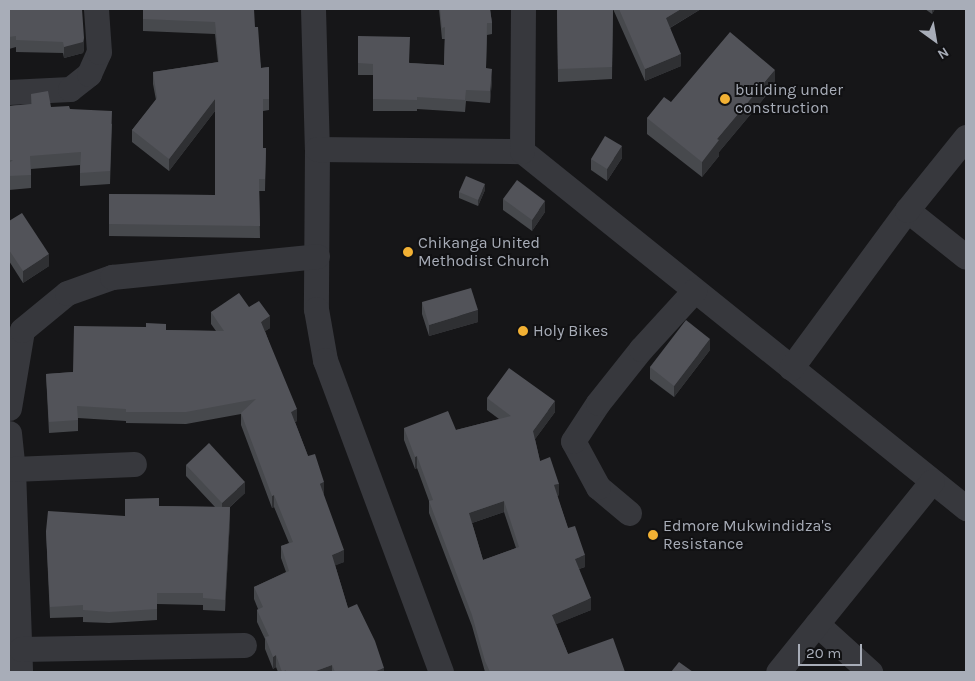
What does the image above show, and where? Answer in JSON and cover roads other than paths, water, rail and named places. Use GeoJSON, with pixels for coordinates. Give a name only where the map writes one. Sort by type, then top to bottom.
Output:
{"type":"FeatureCollection","features":[{"type":"Feature","properties":{"kind":"street"},"geometry":{"type":"LineString","coordinates":[[9,92],[70,89],[89,74],[99,52],[96,9]]}},
{"type":"Feature","properties":{"kind":"street"},"geometry":{"type":"LineString","coordinates":[[313,9],[318,148],[316,309],[325,360],[441,672]]}},
{"type":"Feature","properties":{"kind":"street"},"geometry":{"type":"LineString","coordinates":[[522,151],[523,9]]}},
{"type":"Feature","properties":{"kind":"street"},"geometry":{"type":"LineString","coordinates":[[791,368],[907,210],[966,137]]}},
{"type":"Feature","properties":{"kind":"street"},"geometry":{"type":"LineString","coordinates":[[318,148],[522,151],[966,508]]}},
{"type":"Feature","properties":{"kind":"street"},"geometry":{"type":"LineString","coordinates":[[907,210],[966,258]]}},
{"type":"Feature","properties":{"kind":"street"},"geometry":{"type":"LineString","coordinates":[[9,408],[22,330],[67,293],[112,277],[316,256]]}},
{"type":"Feature","properties":{"kind":"street"},"geometry":{"type":"LineString","coordinates":[[629,513],[598,487],[573,442],[598,403],[641,349],[694,291]]}},
{"type":"Feature","properties":{"kind":"street"},"geometry":{"type":"LineString","coordinates":[[9,432],[13,468],[20,660],[244,645]]}},
{"type":"Feature","properties":{"kind":"street"},"geometry":{"type":"LineString","coordinates":[[13,468],[134,464]]}},
{"type":"Feature","properties":{"kind":"street"},"geometry":{"type":"LineString","coordinates":[[778,672],[932,481]]}},
{"type":"Feature","properties":{"kind":"street"},"geometry":{"type":"LineString","coordinates":[[817,624],[870,672]]}},
{"type":"Feature","properties":{"kind":"place","name":"building under construction"},"geometry":{"type":"Point","coordinates":[725,99]}},
{"type":"Feature","properties":{"kind":"place","name":"Chikanga United Methodist Church"},"geometry":{"type":"Point","coordinates":[408,252]}},
{"type":"Feature","properties":{"kind":"place","name":"Holy Bikes"},"geometry":{"type":"Point","coordinates":[523,331]}},
{"type":"Feature","properties":{"kind":"place","name":"Edmore Mukwindidza's Resistance"},"geometry":{"type":"Point","coordinates":[653,535]}}]}
